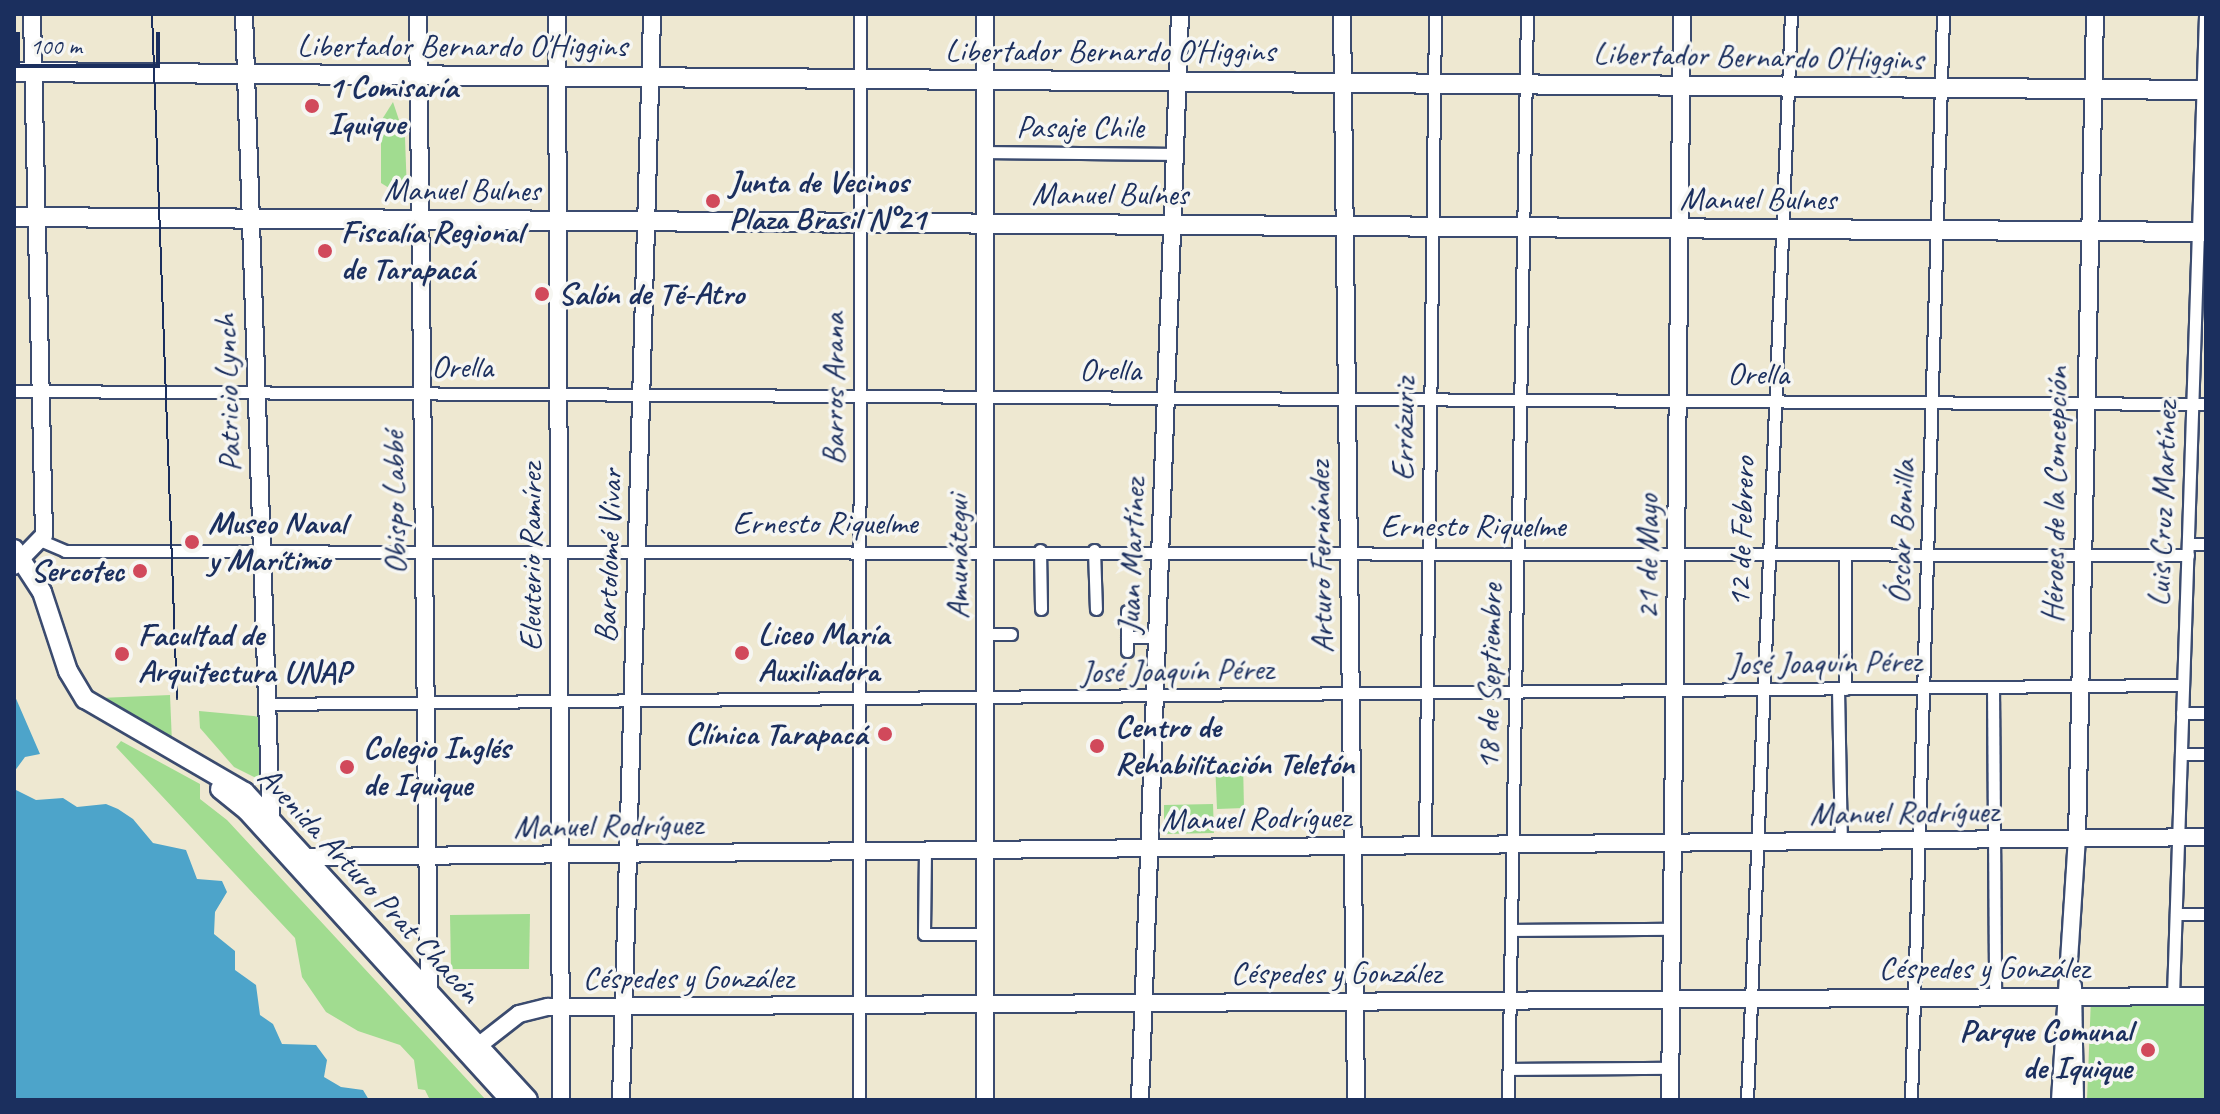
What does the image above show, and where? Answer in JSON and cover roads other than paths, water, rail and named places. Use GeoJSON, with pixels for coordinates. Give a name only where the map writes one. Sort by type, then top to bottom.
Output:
{"type":"FeatureCollection","features":[{"type":"Feature","properties":{"kind":"main road","name":"Libertador Bernardo O'Higgins"},"geometry":{"type":"LineString","coordinates":[[14,72],[2204,90]]}},
{"type":"Feature","properties":{"kind":"main road","name":"Manuel Bulnes"},"geometry":{"type":"LineString","coordinates":[[14,217],[2202,232]]}},
{"type":"Feature","properties":{"kind":"main road","name":"Avenida Arturo Prat Chacón"},"geometry":{"type":"LineString","coordinates":[[16,561],[42,592],[65,663],[85,699],[226,778],[271,818],[429,992],[510,1100]]}},
{"type":"Feature","properties":{"kind":"main road","name":"Avenida Arturo Prat Chacón"},"geometry":{"type":"LineString","coordinates":[[16,561],[35,605],[59,680],[78,708],[237,802],[469,1046],[528,1100]]}},
{"type":"Feature","properties":{"kind":"street"},"geometry":{"type":"LineString","coordinates":[[16,561],[42,541],[32,14]]}},
{"type":"Feature","properties":{"kind":"street","name":"Patricio Lynch"},"geometry":{"type":"LineString","coordinates":[[244,14],[271,818]]}},
{"type":"Feature","properties":{"kind":"street","name":"Obispo Labbé"},"geometry":{"type":"LineString","coordinates":[[418,14],[429,992]]}},
{"type":"Feature","properties":{"kind":"street","name":"Eleuterio Ramírez"},"geometry":{"type":"LineString","coordinates":[[557,14],[561,1100]]}},
{"type":"Feature","properties":{"kind":"street","name":"Bartolomé Vivar"},"geometry":{"type":"LineString","coordinates":[[621,1100],[652,14]]}},
{"type":"Feature","properties":{"kind":"street","name":"Barros Arana"},"geometry":{"type":"LineString","coordinates":[[859,1100],[860,14]]}},
{"type":"Feature","properties":{"kind":"street","name":"Amunátegui"},"geometry":{"type":"LineString","coordinates":[[985,14],[985,1100]]}},
{"type":"Feature","properties":{"kind":"street","name":"Juan Martínez"},"geometry":{"type":"LineString","coordinates":[[1140,1100],[1180,14]]}},
{"type":"Feature","properties":{"kind":"street","name":"Arturo Fernández"},"geometry":{"type":"LineString","coordinates":[[1342,14],[1356,1100]]}},
{"type":"Feature","properties":{"kind":"street","name":"Errázuriz"},"geometry":{"type":"LineString","coordinates":[[1425,845],[1435,14]]}},
{"type":"Feature","properties":{"kind":"street","name":"18 de Septiembre"},"geometry":{"type":"LineString","coordinates":[[1508,1100],[1527,14]]}},
{"type":"Feature","properties":{"kind":"street","name":"21 de Mayo"},"geometry":{"type":"LineString","coordinates":[[1670,1100],[1682,14]]}},
{"type":"Feature","properties":{"kind":"street","name":"12 de Febrero"},"geometry":{"type":"LineString","coordinates":[[1747,1100],[1791,14]]}},
{"type":"Feature","properties":{"kind":"street","name":"Óscar Bonilla"},"geometry":{"type":"LineString","coordinates":[[1911,1100],[1943,14]]}},
{"type":"Feature","properties":{"kind":"street","name":"Héroes de la Concepción"},"geometry":{"type":"LineString","coordinates":[[2060,1100],[2070,996],[2077,839],[2095,14]]}},
{"type":"Feature","properties":{"kind":"street","name":"Luis Cruz Martínez"},"geometry":{"type":"LineString","coordinates":[[2173,996],[2193,404],[2202,232],[2205,14]]}},
{"type":"Feature","properties":{"kind":"street","name":"Pasaje Chile"},"geometry":{"type":"LineString","coordinates":[[985,152],[1175,154]]}},
{"type":"Feature","properties":{"kind":"street","name":"Orella"},"geometry":{"type":"LineString","coordinates":[[14,391],[2206,404]]}},
{"type":"Feature","properties":{"kind":"street","name":"Ernesto Riquelme"},"geometry":{"type":"LineString","coordinates":[[42,541],[65,551],[637,548],[2082,555],[2188,550],[2206,544]]}},
{"type":"Feature","properties":{"kind":"street"},"geometry":{"type":"LineString","coordinates":[[1040,550],[1041,609]]}},
{"type":"Feature","properties":{"kind":"street"},"geometry":{"type":"LineString","coordinates":[[1094,550],[1096,609]]}},
{"type":"Feature","properties":{"kind":"street"},"geometry":{"type":"LineString","coordinates":[[1841,841],[1845,554]]}},
{"type":"Feature","properties":{"kind":"street"},"geometry":{"type":"LineString","coordinates":[[1127,611],[1127,651]]}},
{"type":"Feature","properties":{"kind":"street"},"geometry":{"type":"LineString","coordinates":[[986,634],[1011,634]]}},
{"type":"Feature","properties":{"kind":"street"},"geometry":{"type":"LineString","coordinates":[[1127,637],[1157,637]]}},
{"type":"Feature","properties":{"kind":"street","name":"José Joaquín Pérez"},"geometry":{"type":"LineString","coordinates":[[267,704],[2183,685]]}},
{"type":"Feature","properties":{"kind":"street"},"geometry":{"type":"LineString","coordinates":[[1993,687],[1995,996]]}},
{"type":"Feature","properties":{"kind":"street"},"geometry":{"type":"LineString","coordinates":[[2182,713],[2206,713]]}},
{"type":"Feature","properties":{"kind":"street"},"geometry":{"type":"LineString","coordinates":[[2181,754],[2206,754]]}},
{"type":"Feature","properties":{"kind":"street","name":"Manuel Rodríguez"},"geometry":{"type":"LineString","coordinates":[[306,857],[2206,837]]}},
{"type":"Feature","properties":{"kind":"street"},"geometry":{"type":"LineString","coordinates":[[925,851],[924,934],[986,934]]}},
{"type":"Feature","properties":{"kind":"street"},"geometry":{"type":"LineString","coordinates":[[2176,914],[2206,914]]}},
{"type":"Feature","properties":{"kind":"street"},"geometry":{"type":"LineString","coordinates":[[1511,930],[1672,929]]}},
{"type":"Feature","properties":{"kind":"street","name":"Héroes de la Concepción"},"geometry":{"type":"LineString","coordinates":[[2070,996],[2075,1100]]}},
{"type":"Feature","properties":{"kind":"street","name":"Céspedes y González"},"geometry":{"type":"LineString","coordinates":[[469,1046],[519,1014],[561,1007],[2206,996]]}},
{"type":"Feature","properties":{"kind":"street"},"geometry":{"type":"LineString","coordinates":[[1509,1069],[1671,1068]]}},
{"type":"Feature","properties":{"kind":"water"},"geometry":{"type":"Polygon","coordinates":[[[14,694],[40,754],[25,757],[14,772],[14,694]]]}},
{"type":"Feature","properties":{"kind":"water"},"geometry":{"type":"Polygon","coordinates":[[[14,789],[36,800],[63,798],[77,807],[106,804],[118,809],[133,819],[153,843],[186,850],[197,879],[222,881],[227,892],[215,912],[214,934],[235,951],[235,970],[256,985],[260,1015],[273,1024],[282,1044],[316,1045],[327,1060],[324,1077],[341,1087],[363,1090],[369,1100],[14,1100],[14,789]]]}},
{"type":"Feature","properties":{"kind":"tram line"},"geometry":{"type":"LineString","coordinates":[[152,14],[177,699]]}},
{"type":"Feature","properties":{"kind":"place","name":"1 Comisaría Iquique"},"geometry":{"type":"Point","coordinates":[312,106]}},
{"type":"Feature","properties":{"kind":"place","name":"Junta de Vecinos Plaza Brasil N°21"},"geometry":{"type":"Point","coordinates":[713,201]}},
{"type":"Feature","properties":{"kind":"place","name":"Fiscalía Regional de Tarapacá"},"geometry":{"type":"Point","coordinates":[325,251]}},
{"type":"Feature","properties":{"kind":"place","name":"Salón de Té-Atro"},"geometry":{"type":"Point","coordinates":[542,294]}},
{"type":"Feature","properties":{"kind":"place","name":"Museo Naval y Marítimo"},"geometry":{"type":"Point","coordinates":[192,542]}},
{"type":"Feature","properties":{"kind":"place","name":"Sercotec"},"geometry":{"type":"Point","coordinates":[140,571]}},
{"type":"Feature","properties":{"kind":"place","name":"Liceo María Auxiliadora"},"geometry":{"type":"Point","coordinates":[742,653]}},
{"type":"Feature","properties":{"kind":"place","name":"Facultad de Arquitectura UNAP"},"geometry":{"type":"Point","coordinates":[122,654]}},
{"type":"Feature","properties":{"kind":"place","name":"Clínica Tarapacá"},"geometry":{"type":"Point","coordinates":[885,734]}},
{"type":"Feature","properties":{"kind":"place","name":"Centro de Rehabilitación Teletón"},"geometry":{"type":"Point","coordinates":[1097,746]}},
{"type":"Feature","properties":{"kind":"place","name":"Colegio Inglés de Iquique"},"geometry":{"type":"Point","coordinates":[347,767]}},
{"type":"Feature","properties":{"kind":"place","name":"Parque Comunal de Iquique"},"geometry":{"type":"Point","coordinates":[2148,1050]}}]}
